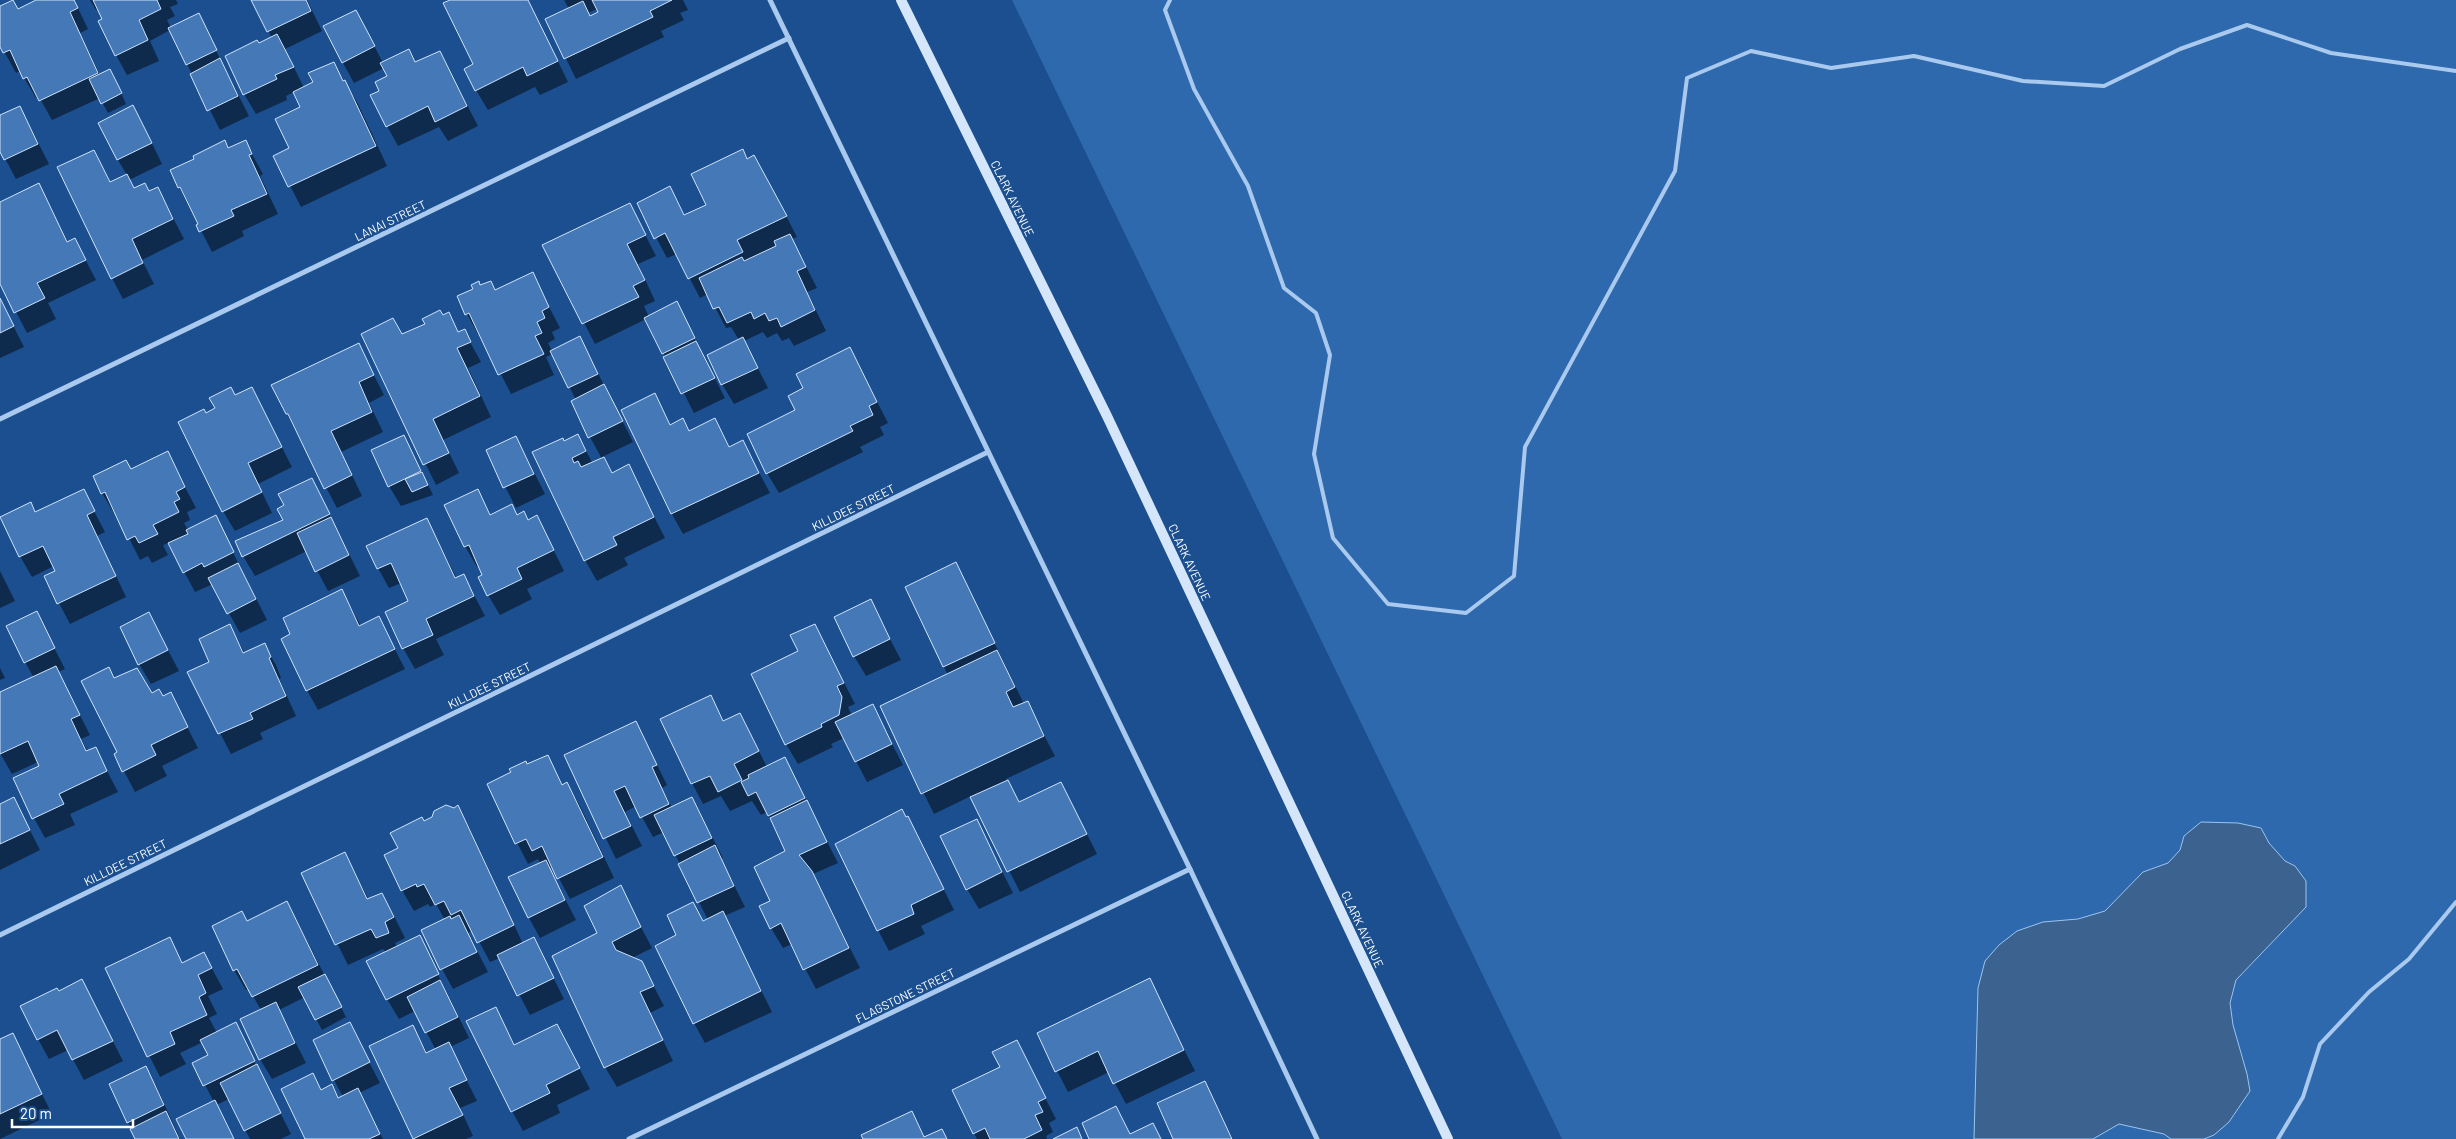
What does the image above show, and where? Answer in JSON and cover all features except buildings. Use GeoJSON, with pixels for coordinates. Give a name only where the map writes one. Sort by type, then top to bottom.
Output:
{"type":"FeatureCollection","features":[{"type":"Feature","properties":{"kind":"main road","name":"CLARK AVENUE"},"geometry":{"type":"LineString","coordinates":[[901,0],[1107,416],[1448,1139]]}},
{"type":"Feature","properties":{"kind":"street"},"geometry":{"type":"LineString","coordinates":[[770,0],[1190,869],[1316,1139]]}},
{"type":"Feature","properties":{"kind":"street","name":"LANAI STREET"},"geometry":{"type":"LineString","coordinates":[[0,419],[789,38]]}},
{"type":"Feature","properties":{"kind":"street","name":"KILLDEE STREET"},"geometry":{"type":"LineString","coordinates":[[0,935],[988,452]]}},
{"type":"Feature","properties":{"kind":"street","name":"FLAGSTONE STREET"},"geometry":{"type":"LineString","coordinates":[[629,1139],[1190,869]]}},
{"type":"Feature","properties":{"kind":"lane"},"geometry":{"type":"LineString","coordinates":[[1170,0],[1165,10],[1194,90],[1248,186],[1284,288],[1316,313],[1330,356],[1314,454],[1333,538],[1388,604],[1466,613],[1514,576],[1525,447],[1675,171],[1687,78],[1751,51],[1831,68],[1914,56],[2023,81],[2104,86],[2180,50],[2247,25],[2331,53],[2456,71]]}},
{"type":"Feature","properties":{"kind":"lane"},"geometry":{"type":"LineString","coordinates":[[2278,1139],[2303,1097],[2320,1044],[2369,992],[2409,959],[2456,902]]}},
{"type":"Feature","properties":{"kind":"shaded area"},"geometry":{"type":"Polygon","coordinates":[[[1012,0],[2456,0],[2456,1139],[1562,1139],[1012,0]]]}},
{"type":"Feature","properties":{"kind":"shaded area"},"geometry":{"type":"Polygon","coordinates":[[[2201,822],[2238,823],[2261,828],[2269,843],[2285,861],[2295,866],[2306,881],[2306,907],[2236,980],[2230,1003],[2233,1025],[2250,1091],[2229,1122],[2214,1135],[2204,1139],[2171,1139],[2164,1134],[2119,1124],[2093,1139],[1974,1139],[1978,988],[1985,961],[1999,945],[2017,931],[2043,922],[2078,919],[2105,911],[2143,872],[2168,863],[2180,850],[2184,836],[2201,822]]]}}]}
